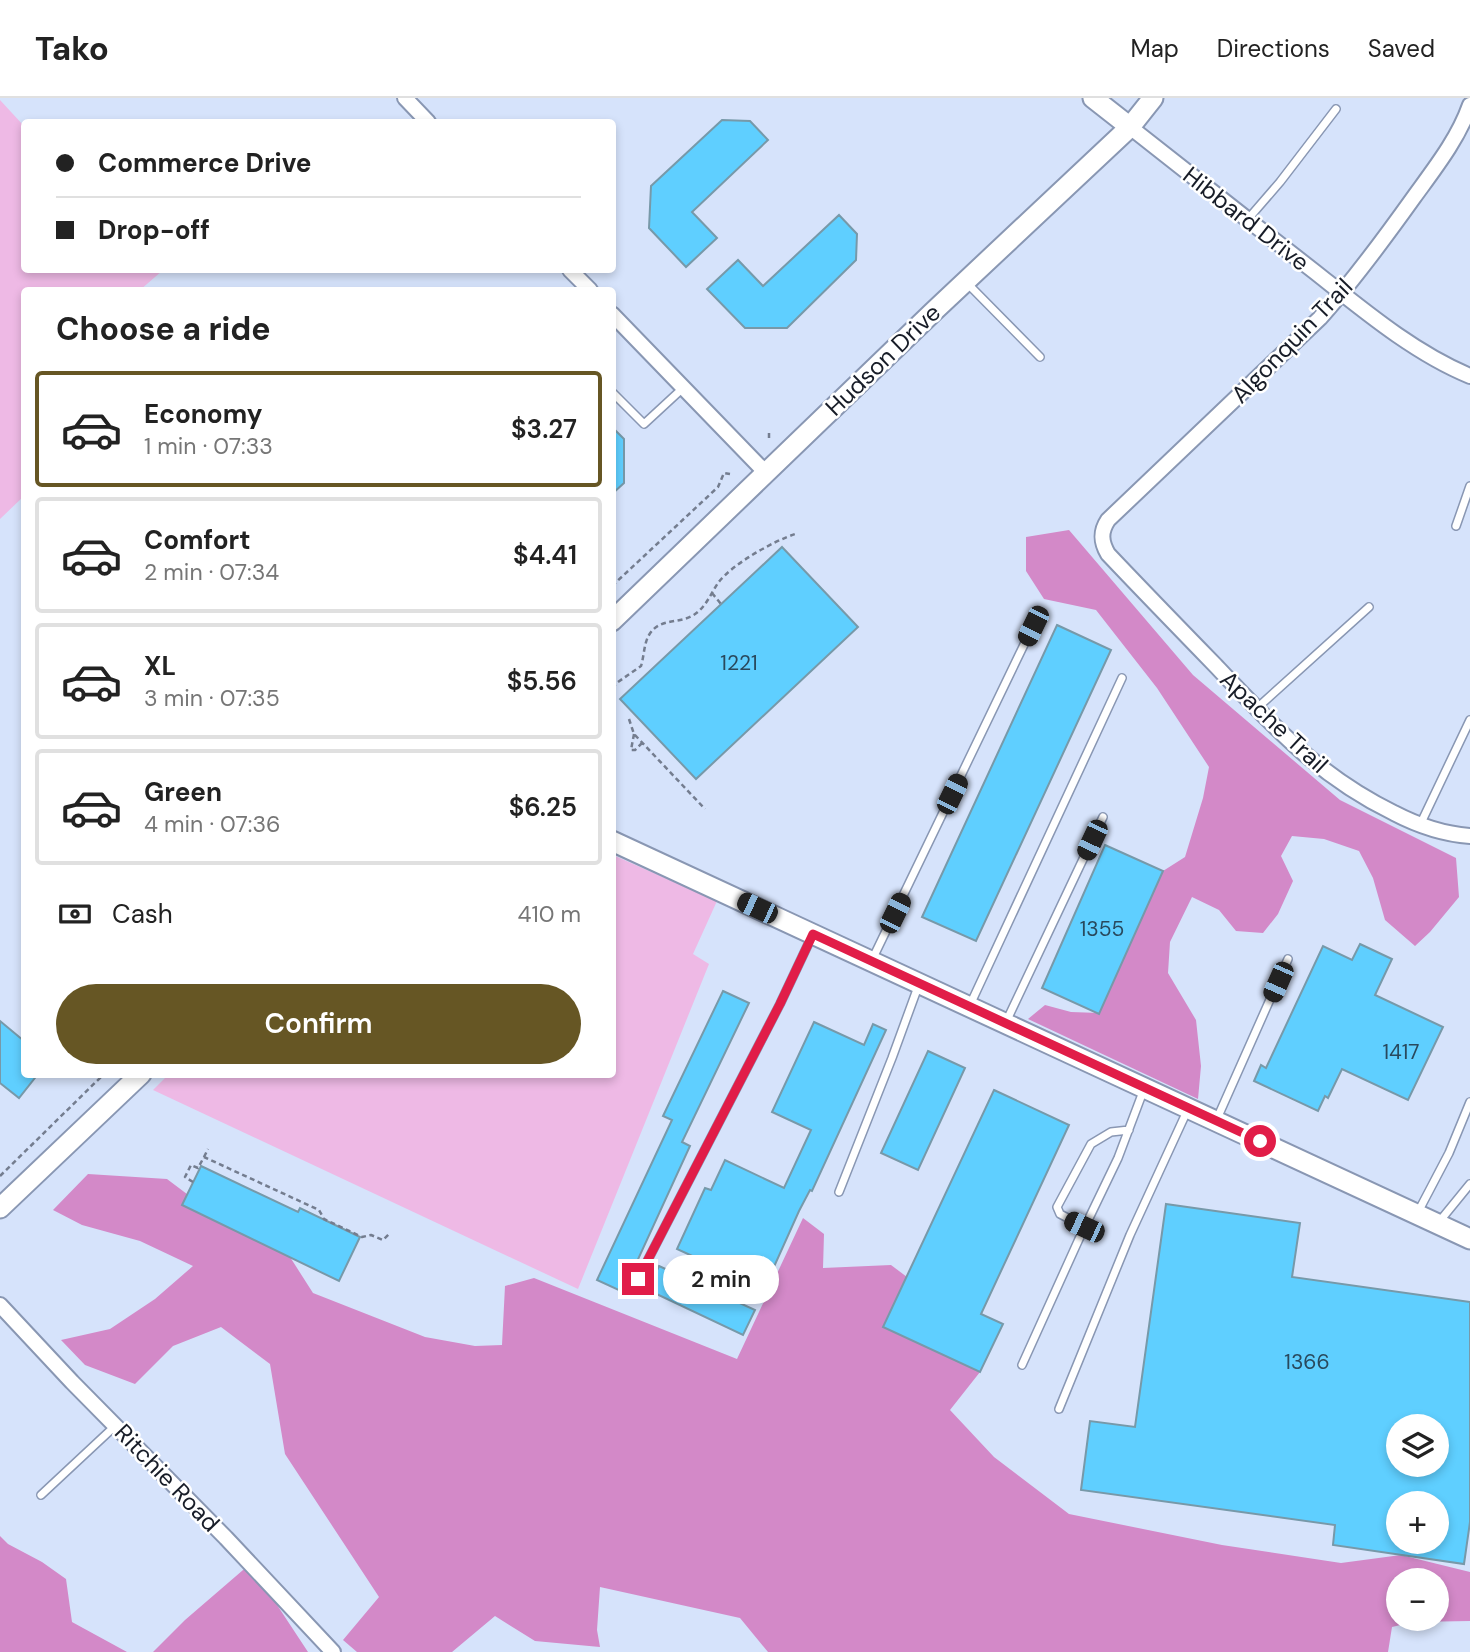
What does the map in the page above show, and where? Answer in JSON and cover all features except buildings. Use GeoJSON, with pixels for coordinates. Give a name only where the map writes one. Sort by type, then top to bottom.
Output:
{"type":"FeatureCollection","features":[{"type":"Feature","properties":{"kind":"street"},"geometry":{"type":"LineString","coordinates":[[405,98],[425,119]]}},
{"type":"Feature","properties":{"kind":"street"},"geometry":{"type":"LineString","coordinates":[[1093,98],[1130,127]]}},
{"type":"Feature","properties":{"kind":"street","name":"Hudson Drive"},"geometry":{"type":"LineString","coordinates":[[616,617],[765,472],[1130,127],[1153,98]]}},
{"type":"Feature","properties":{"kind":"street","name":"Algonquin Trail"},"geometry":{"type":"LineString","coordinates":[[1111,557],[1103,546],[1102,539],[1108,520],[1320,318],[1342,293],[1370,259],[1442,158],[1470,105]]}},
{"type":"Feature","properties":{"kind":"street","name":"Hibbard Drive"},"geometry":{"type":"LineString","coordinates":[[1130,127],[1342,293],[1432,358],[1470,376]]}},
{"type":"Feature","properties":{"kind":"street"},"geometry":{"type":"LineString","coordinates":[[573,273],[587,287]]}},
{"type":"Feature","properties":{"kind":"street"},"geometry":{"type":"LineString","coordinates":[[616,318],[765,472]]}},
{"type":"Feature","properties":{"kind":"street","name":"Apache Trail"},"geometry":{"type":"LineString","coordinates":[[1111,557],[1301,752],[1344,785],[1380,807],[1420,826],[1470,836]]}},
{"type":"Feature","properties":{"kind":"street"},"geometry":{"type":"LineString","coordinates":[[616,843],[1470,1239]]}},
{"type":"Feature","properties":{"kind":"street"},"geometry":{"type":"LineString","coordinates":[[0,1208],[137,1078]]}},
{"type":"Feature","properties":{"kind":"street","name":"Ritchie Road"},"geometry":{"type":"LineString","coordinates":[[0,1305],[333,1652]]}},
{"type":"Feature","properties":{"kind":"lane"},"geometry":{"type":"LineString","coordinates":[[1248,220],[1336,108]]}},
{"type":"Feature","properties":{"kind":"lane"},"geometry":{"type":"LineString","coordinates":[[966,281],[1040,356]]}},
{"type":"Feature","properties":{"kind":"lane"},"geometry":{"type":"LineString","coordinates":[[616,396],[644,424],[683,388]]}},
{"type":"Feature","properties":{"kind":"lane"},"geometry":{"type":"LineString","coordinates":[[1456,526],[1470,486]]}},
{"type":"Feature","properties":{"kind":"lane"},"geometry":{"type":"LineString","coordinates":[[1256,708],[1369,607]]}},
{"type":"Feature","properties":{"kind":"lane"},"geometry":{"type":"LineString","coordinates":[[872,961],[1033,626]]}},
{"type":"Feature","properties":{"kind":"lane"},"geometry":{"type":"LineString","coordinates":[[969,1006],[1122,678]]}},
{"type":"Feature","properties":{"kind":"lane"},"geometry":{"type":"LineString","coordinates":[[1420,826],[1470,720]]}},
{"type":"Feature","properties":{"kind":"lane"},"geometry":{"type":"LineString","coordinates":[[1005,1023],[1103,817]]}},
{"type":"Feature","properties":{"kind":"lane"},"geometry":{"type":"LineString","coordinates":[[638,1279],[780,1004],[813,934]]}},
{"type":"Feature","properties":{"kind":"lane"},"geometry":{"type":"LineString","coordinates":[[1216,1122],[1288,958]]}},
{"type":"Feature","properties":{"kind":"lane"},"geometry":{"type":"LineString","coordinates":[[839,1192],[920,983]]}},
{"type":"Feature","properties":{"kind":"lane"},"geometry":{"type":"LineString","coordinates":[[1022,1366],[1118,1158],[1144,1088]]}},
{"type":"Feature","properties":{"kind":"lane"},"geometry":{"type":"LineString","coordinates":[[1417,1214],[1449,1153],[1470,1102]]}},
{"type":"Feature","properties":{"kind":"lane"},"geometry":{"type":"LineString","coordinates":[[1059,1409],[1130,1234],[1189,1109]]}},
{"type":"Feature","properties":{"kind":"lane"},"geometry":{"type":"LineString","coordinates":[[1084,1227],[1060,1214],[1057,1207],[1090,1144],[1111,1132],[1129,1130]]}},
{"type":"Feature","properties":{"kind":"lane"},"geometry":{"type":"LineString","coordinates":[[1438,1224],[1470,1184]]}},
{"type":"Feature","properties":{"kind":"lane"},"geometry":{"type":"LineString","coordinates":[[41,1495],[115,1426]]}},
{"type":"Feature","properties":{"kind":"path"},"geometry":{"type":"LineString","coordinates":[[769,430],[769,438]]}},
{"type":"Feature","properties":{"kind":"path"},"geometry":{"type":"LineString","coordinates":[[616,582],[719,487],[724,473],[730,474]]}},
{"type":"Feature","properties":{"kind":"path"},"geometry":{"type":"LineString","coordinates":[[616,684],[641,666],[649,634],[664,622],[691,617],[703,608],[720,581],[733,568],[772,544],[795,534]]}},
{"type":"Feature","properties":{"kind":"path"},"geometry":{"type":"LineString","coordinates":[[712,593],[721,604]]}},
{"type":"Feature","properties":{"kind":"path"},"geometry":{"type":"LineString","coordinates":[[629,719],[634,734],[705,809]]}},
{"type":"Feature","properties":{"kind":"path"},"geometry":{"type":"LineString","coordinates":[[634,734],[631,750],[635,750],[642,743]]}},
{"type":"Feature","properties":{"kind":"path"},"geometry":{"type":"LineString","coordinates":[[0,1175],[100,1078]]}},
{"type":"Feature","properties":{"kind":"path"},"geometry":{"type":"LineString","coordinates":[[193,1182],[184,1177],[191,1165],[198,1168],[208,1149]]}},
{"type":"Feature","properties":{"kind":"path"},"geometry":{"type":"LineString","coordinates":[[204,1157],[318,1210],[324,1219],[362,1237],[371,1235],[383,1240],[389,1234]]}},
{"type":"Feature","properties":{"kind":"shaded area"},"geometry":{"type":"Polygon","coordinates":[[[0,100],[21,123],[21,273],[160,273],[143,287],[21,287],[21,499],[0,519],[0,100]]]}},
{"type":"Feature","properties":{"kind":"shaded area"},"geometry":{"type":"Polygon","coordinates":[[[1069,530],[1193,675],[1340,800],[1456,858],[1459,897],[1415,946],[1385,920],[1373,878],[1359,851],[1324,839],[1292,836],[1281,856],[1293,881],[1278,914],[1263,933],[1236,931],[1219,910],[1192,897],[1170,942],[1168,973],[1196,1020],[1201,1066],[1198,1099],[1028,1019],[1045,1005],[1071,1012],[1099,1013],[1163,871],[1185,857],[1203,798],[1209,767],[1157,688],[1096,610],[1044,599],[1026,571],[1026,537],[1069,530]]]}},
{"type":"Feature","properties":{"kind":"shaded area"},"geometry":{"type":"Polygon","coordinates":[[[616,856],[717,901],[693,954],[709,964],[578,1289],[153,1090],[165,1078],[616,1078],[616,856]]]}},
{"type":"Feature","properties":{"kind":"shaded area"},"geometry":{"type":"Polygon","coordinates":[[[88,1174],[167,1179],[236,1231],[290,1257],[313,1293],[425,1337],[475,1346],[502,1345],[505,1286],[534,1278],[737,1359],[803,1218],[824,1234],[823,1268],[891,1265],[907,1277],[883,1327],[980,1372],[950,1410],[994,1457],[1069,1514],[1222,1545],[1341,1563],[1401,1555],[1470,1572],[1470,1621],[1449,1621],[1449,1568],[1386,1568],[1386,1631],[1391,1631],[1388,1652],[768,1652],[740,1618],[600,1587],[597,1630],[600,1647],[535,1641],[495,1616],[452,1652],[357,1652],[343,1640],[379,1597],[285,1454],[270,1364],[221,1327],[173,1346],[135,1384],[85,1365],[61,1340],[110,1329],[155,1299],[193,1266],[140,1241],[82,1225],[53,1210],[88,1174]]]}},
{"type":"Feature","properties":{"kind":"shaded area"},"geometry":{"type":"Polygon","coordinates":[[[0,1536],[8,1544],[42,1562],[66,1579],[72,1622],[127,1652],[0,1652],[0,1536]]]}},
{"type":"Feature","properties":{"kind":"shaded area"},"geometry":{"type":"Polygon","coordinates":[[[250,1564],[308,1652],[153,1652],[185,1620],[250,1564]]]}},
{"type":"Feature","properties":{"kind":"route"},"geometry":{"type":"LineString","coordinates":[[638,1279],[780,1004],[813,934],[1260,1141]]}}]}
